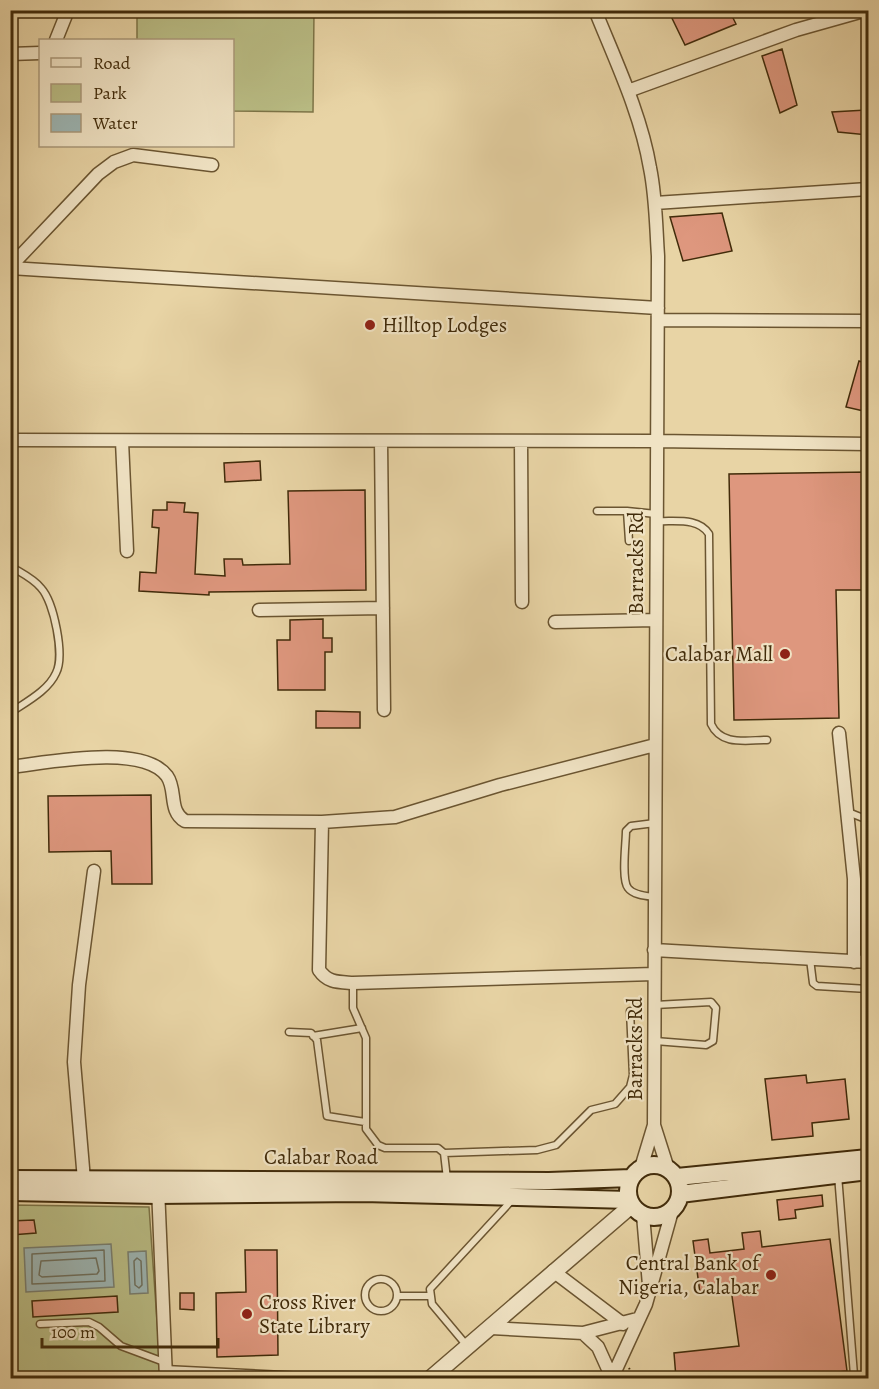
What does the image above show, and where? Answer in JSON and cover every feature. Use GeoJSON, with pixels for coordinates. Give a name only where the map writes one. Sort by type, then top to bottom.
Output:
{"type":"FeatureCollection","features":[{"type":"Feature","properties":{"kind":"main road"},"geometry":{"type":"LineString","coordinates":[[673,1173],[680,1194],[672,1211],[658,1217],[635,1207],[628,1185],[636,1173],[658,1165],[673,1173],[868,1158]]}},
{"type":"Feature","properties":{"kind":"main road"},"geometry":{"type":"LineString","coordinates":[[680,1194],[868,1171]]}},
{"type":"Feature","properties":{"kind":"main road","name":"Calabar Road"},"geometry":{"type":"LineString","coordinates":[[10,1192],[447,1180],[549,1181],[636,1173]]}},
{"type":"Feature","properties":{"kind":"main road","name":"Calabar Road"},"geometry":{"type":"LineString","coordinates":[[10,1179],[84,1180],[158,1188],[515,1196],[635,1207]]}},
{"type":"Feature","properties":{"kind":"street"},"geometry":{"type":"LineString","coordinates":[[56,39],[68,10]]}},
{"type":"Feature","properties":{"kind":"street","name":"Barracks Rd"},"geometry":{"type":"LineString","coordinates":[[595,10],[628,91],[650,167],[655,203],[658,314],[654,1125],[636,1173]]}},
{"type":"Feature","properties":{"kind":"street"},"geometry":{"type":"LineString","coordinates":[[628,91],[796,30],[867,10]]}},
{"type":"Feature","properties":{"kind":"street"},"geometry":{"type":"LineString","coordinates":[[10,54],[39,54]]}},
{"type":"Feature","properties":{"kind":"street"},"geometry":{"type":"LineString","coordinates":[[10,268],[98,174],[114,162],[133,155],[212,165]]}},
{"type":"Feature","properties":{"kind":"street"},"geometry":{"type":"LineString","coordinates":[[655,203],[868,189]]}},
{"type":"Feature","properties":{"kind":"street"},"geometry":{"type":"LineString","coordinates":[[10,268],[658,314],[868,321]]}},
{"type":"Feature","properties":{"kind":"street"},"geometry":{"type":"LineString","coordinates":[[10,440],[656,441],[868,444]]}},
{"type":"Feature","properties":{"kind":"street"},"geometry":{"type":"LineString","coordinates":[[122,441],[127,551]]}},
{"type":"Feature","properties":{"kind":"street"},"geometry":{"type":"LineString","coordinates":[[381,441],[384,710]]}},
{"type":"Feature","properties":{"kind":"street"},"geometry":{"type":"LineString","coordinates":[[520,441],[522,602]]}},
{"type":"Feature","properties":{"kind":"street"},"geometry":{"type":"LineString","coordinates":[[259,610],[383,608]]}},
{"type":"Feature","properties":{"kind":"street"},"geometry":{"type":"LineString","coordinates":[[555,622],[655,620]]}},
{"type":"Feature","properties":{"kind":"street"},"geometry":{"type":"LineString","coordinates":[[839,734],[854,879],[854,962]]}},
{"type":"Feature","properties":{"kind":"street"},"geometry":{"type":"LineString","coordinates":[[10,767],[108,757],[133,760],[152,765],[168,777],[176,814],[185,821],[322,822],[395,817],[500,785],[655,745]]}},
{"type":"Feature","properties":{"kind":"street"},"geometry":{"type":"LineString","coordinates":[[322,822],[319,969],[325,979],[332,982],[354,983],[654,974]]}},
{"type":"Feature","properties":{"kind":"street"},"geometry":{"type":"LineString","coordinates":[[84,1180],[74,1062],[79,985],[94,871]]}},
{"type":"Feature","properties":{"kind":"street"},"geometry":{"type":"LineString","coordinates":[[654,950],[868,962]]}},
{"type":"Feature","properties":{"kind":"street","name":"Barracks Rd"},"geometry":{"type":"LineString","coordinates":[[654,1125],[673,1173]]}},
{"type":"Feature","properties":{"kind":"street"},"geometry":{"type":"LineString","coordinates":[[158,1188],[165,1370]]}},
{"type":"Feature","properties":{"kind":"street"},"geometry":{"type":"LineString","coordinates":[[431,1378],[491,1328],[553,1271],[635,1207],[650,1292]]}},
{"type":"Feature","properties":{"kind":"street"},"geometry":{"type":"LineString","coordinates":[[583,1333],[598,1347],[612,1378],[650,1292],[672,1211]]}},
{"type":"Feature","properties":{"kind":"street"},"geometry":{"type":"LineString","coordinates":[[553,1271],[623,1324]]}},
{"type":"Feature","properties":{"kind":"street"},"geometry":{"type":"LineString","coordinates":[[491,1328],[583,1333],[638,1319]]}},
{"type":"Feature","properties":{"kind":"lane"},"geometry":{"type":"LineString","coordinates":[[597,511],[627,511],[693,522],[704,527],[709,534],[711,724],[715,733],[725,740],[767,740]]}},
{"type":"Feature","properties":{"kind":"lane"},"geometry":{"type":"LineString","coordinates":[[627,511],[629,541]]}},
{"type":"Feature","properties":{"kind":"lane"},"geometry":{"type":"LineString","coordinates":[[10,566],[36,582],[47,596],[60,656],[56,675],[48,685],[10,713]]}},
{"type":"Feature","properties":{"kind":"lane"},"geometry":{"type":"LineString","coordinates":[[847,812],[868,820]]}},
{"type":"Feature","properties":{"kind":"lane"},"geometry":{"type":"LineString","coordinates":[[654,897],[634,893],[628,889],[625,881],[626,831],[632,826],[655,823]]}},
{"type":"Feature","properties":{"kind":"lane"},"geometry":{"type":"LineString","coordinates":[[810,959],[813,983],[817,986],[868,989]]}},
{"type":"Feature","properties":{"kind":"lane"},"geometry":{"type":"LineString","coordinates":[[354,983],[353,1008],[366,1038],[365,1122],[371,1137],[385,1148],[438,1148],[444,1153],[537,1150],[556,1145],[591,1110],[615,1104],[630,1087],[633,1075],[630,1011]]}},
{"type":"Feature","properties":{"kind":"lane"},"geometry":{"type":"LineString","coordinates":[[654,1041],[706,1045],[713,1041],[716,1008],[711,1002],[655,1005]]}},
{"type":"Feature","properties":{"kind":"lane"},"geometry":{"type":"LineString","coordinates":[[289,1032],[313,1036],[362,1028]]}},
{"type":"Feature","properties":{"kind":"lane"},"geometry":{"type":"LineString","coordinates":[[313,1036],[317,1040],[327,1116],[365,1122]]}},
{"type":"Feature","properties":{"kind":"lane"},"geometry":{"type":"LineString","coordinates":[[444,1153],[447,1180]]}},
{"type":"Feature","properties":{"kind":"lane"},"geometry":{"type":"LineString","coordinates":[[838,1175],[854,1375],[851,1378]]}},
{"type":"Feature","properties":{"kind":"lane"},"geometry":{"type":"LineString","coordinates":[[468,1347],[432,1304],[430,1289],[515,1196]]}},
{"type":"Feature","properties":{"kind":"lane"},"geometry":{"type":"LineString","coordinates":[[380,1279],[389,1280],[396,1287],[398,1296],[395,1305],[387,1310],[378,1311],[370,1307],[365,1299],[366,1289],[371,1282],[380,1279]]}},
{"type":"Feature","properties":{"kind":"lane"},"geometry":{"type":"LineString","coordinates":[[398,1296],[430,1296]]}},
{"type":"Feature","properties":{"kind":"lane"},"geometry":{"type":"LineString","coordinates":[[40,1324],[89,1322],[99,1327],[121,1346],[165,1370],[323,1377]]}},
{"type":"Feature","properties":{"kind":"green space"},"geometry":{"type":"Polygon","coordinates":[[[137,11],[314,11],[313,112],[234,111],[234,39],[137,39],[137,11]]]}},
{"type":"Feature","properties":{"kind":"green space"},"geometry":{"type":"Polygon","coordinates":[[[11,1205],[149,1207],[161,1378],[11,1378],[11,1205]]]}},
{"type":"Feature","properties":{"kind":"water"},"geometry":{"type":"Polygon","coordinates":[[[111,1244],[114,1287],[26,1292],[24,1248],[111,1244]]]}},
{"type":"Feature","properties":{"kind":"water"},"geometry":{"type":"Polygon","coordinates":[[[146,1251],[148,1293],[130,1294],[128,1252],[146,1251]]]}},
{"type":"Feature","properties":{"kind":"building"},"geometry":{"type":"Polygon","coordinates":[[[668,10],[729,10],[736,24],[685,45],[668,10]]]}},
{"type":"Feature","properties":{"kind":"building"},"geometry":{"type":"Polygon","coordinates":[[[782,49],[797,105],[780,113],[762,56],[782,49]]]}},
{"type":"Feature","properties":{"kind":"building"},"geometry":{"type":"Polygon","coordinates":[[[866,110],[868,135],[838,132],[832,112],[866,110]]]}},
{"type":"Feature","properties":{"kind":"building"},"geometry":{"type":"Polygon","coordinates":[[[722,213],[732,251],[683,261],[670,217],[722,213]]]}},
{"type":"Feature","properties":{"kind":"building"},"geometry":{"type":"Polygon","coordinates":[[[859,361],[868,364],[868,412],[846,407],[859,361]]]}},
{"type":"Feature","properties":{"kind":"building"},"geometry":{"type":"Polygon","coordinates":[[[260,461],[261,480],[225,482],[224,463],[260,461]]]}},
{"type":"Feature","properties":{"kind":"building","name":"Calabar Mall"},"geometry":{"type":"Polygon","coordinates":[[[868,472],[868,590],[836,590],[839,718],[734,720],[729,474],[868,472]]]}},
{"type":"Feature","properties":{"kind":"building"},"geometry":{"type":"Polygon","coordinates":[[[365,490],[366,590],[209,592],[209,595],[139,591],[140,572],[156,573],[159,528],[152,527],[153,510],[167,510],[167,502],[185,503],[184,512],[198,513],[195,574],[225,576],[224,559],[242,559],[243,565],[290,564],[288,491],[365,490]]]}},
{"type":"Feature","properties":{"kind":"building"},"geometry":{"type":"Polygon","coordinates":[[[323,619],[323,638],[332,638],[332,652],[325,652],[325,690],[278,690],[277,640],[290,640],[290,620],[323,619]]]}},
{"type":"Feature","properties":{"kind":"building"},"geometry":{"type":"Polygon","coordinates":[[[316,711],[360,712],[360,728],[316,728],[316,711]]]}},
{"type":"Feature","properties":{"kind":"building"},"geometry":{"type":"Polygon","coordinates":[[[151,795],[152,884],[112,884],[111,851],[49,852],[48,796],[151,795]]]}},
{"type":"Feature","properties":{"kind":"building"},"geometry":{"type":"Polygon","coordinates":[[[806,1075],[807,1083],[845,1079],[849,1119],[812,1123],[813,1136],[772,1140],[765,1079],[806,1075]]]}},
{"type":"Feature","properties":{"kind":"building"},"geometry":{"type":"Polygon","coordinates":[[[822,1195],[823,1206],[795,1210],[796,1218],[779,1220],[777,1200],[822,1195]]]}},
{"type":"Feature","properties":{"kind":"building"},"geometry":{"type":"Polygon","coordinates":[[[34,1220],[36,1233],[11,1235],[10,1221],[34,1220]]]}},
{"type":"Feature","properties":{"kind":"building"},"geometry":{"type":"Polygon","coordinates":[[[760,1231],[762,1247],[830,1239],[847,1371],[783,1378],[676,1378],[674,1353],[739,1346],[731,1289],[700,1293],[693,1241],[708,1239],[710,1253],[744,1249],[742,1233],[760,1231]]]}},
{"type":"Feature","properties":{"kind":"building","name":"Cross River State Library"},"geometry":{"type":"Polygon","coordinates":[[[245,1250],[277,1250],[278,1355],[217,1357],[216,1293],[246,1292],[245,1250]]]}},
{"type":"Feature","properties":{"kind":"building"},"geometry":{"type":"Polygon","coordinates":[[[180,1293],[194,1293],[194,1310],[180,1309],[180,1293]]]}},
{"type":"Feature","properties":{"kind":"building"},"geometry":{"type":"Polygon","coordinates":[[[117,1296],[118,1312],[33,1317],[32,1301],[117,1296]]]}},
{"type":"Feature","properties":{"kind":"place","name":"Hilltop Lodges"},"geometry":{"type":"Point","coordinates":[370,325]}},
{"type":"Feature","properties":{"kind":"place","name":"Calabar Mall"},"geometry":{"type":"Point","coordinates":[785,654]}},
{"type":"Feature","properties":{"kind":"place","name":"Central Bank of Nigeria, Calabar"},"geometry":{"type":"Point","coordinates":[771,1275]}},
{"type":"Feature","properties":{"kind":"place","name":"Cross River State Library"},"geometry":{"type":"Point","coordinates":[247,1314]}}]}
